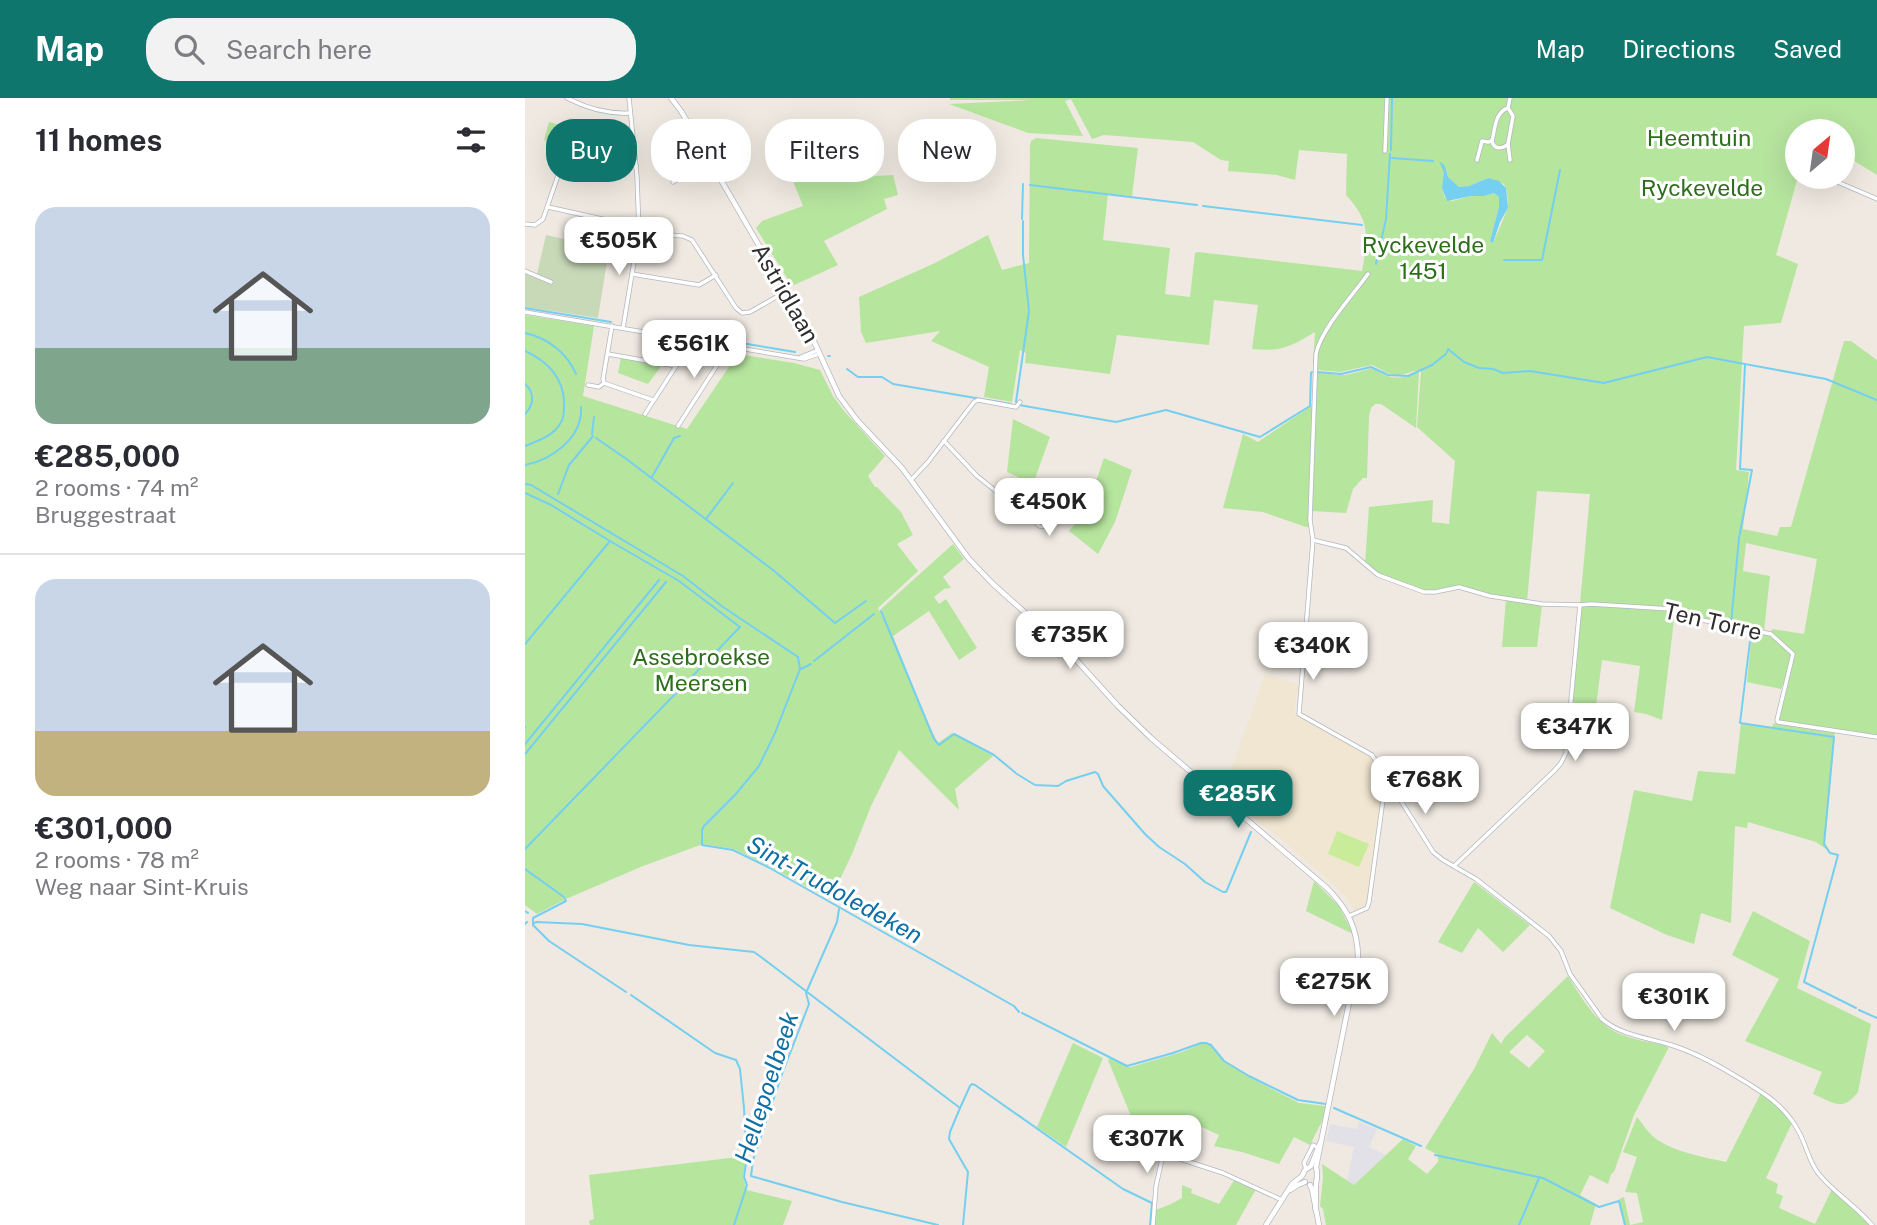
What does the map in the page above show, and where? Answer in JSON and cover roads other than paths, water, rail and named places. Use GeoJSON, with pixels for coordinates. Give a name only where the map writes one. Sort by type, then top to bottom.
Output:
{"type":"FeatureCollection","features":[{"type":"Feature","properties":{"kind":"main road","name":"Astridlaan"},"geometry":{"type":"LineString","coordinates":[[671,98],[686,119]]}},
{"type":"Feature","properties":{"kind":"main road","name":"Astridlaan"},"geometry":{"type":"LineString","coordinates":[[722,182],[819,352],[846,405],[911,480],[982,574],[1057,640],[1151,738],[1327,888],[1349,916]]}},
{"type":"Feature","properties":{"kind":"main road"},"geometry":{"type":"LineString","coordinates":[[1315,1208],[1319,1149],[1356,969],[1358,947],[1349,916]]}},
{"type":"Feature","properties":{"kind":"main road"},"geometry":{"type":"LineString","coordinates":[[1266,1225],[1295,1181],[1313,1164],[1319,1149]]}},
{"type":"Feature","properties":{"kind":"main road"},"geometry":{"type":"LineString","coordinates":[[1308,1169],[1316,1171]]}},
{"type":"Feature","properties":{"kind":"main road"},"geometry":{"type":"LineString","coordinates":[[1302,1176],[1313,1192],[1319,1225]]}},
{"type":"Feature","properties":{"kind":"main road"},"geometry":{"type":"LineString","coordinates":[[1289,1191],[1307,1183],[1317,1182]]}},
{"type":"Feature","properties":{"kind":"street"},"geometry":{"type":"LineString","coordinates":[[567,98],[605,112],[630,113]]}},
{"type":"Feature","properties":{"kind":"street"},"geometry":{"type":"LineString","coordinates":[[629,98],[631,119]]}},
{"type":"Feature","properties":{"kind":"street"},"geometry":{"type":"LineString","coordinates":[[1385,151],[1387,98]]}},
{"type":"Feature","properties":{"kind":"street"},"geometry":{"type":"LineString","coordinates":[[1508,108],[1510,98]]}},
{"type":"Feature","properties":{"kind":"street"},"geometry":{"type":"LineString","coordinates":[[1507,144],[1498,148],[1492,141],[1499,114],[1504,108],[1508,108]]}},
{"type":"Feature","properties":{"kind":"street"},"geometry":{"type":"LineString","coordinates":[[1508,108],[1513,119],[1507,144],[1510,160]]}},
{"type":"Feature","properties":{"kind":"street"},"geometry":{"type":"LineString","coordinates":[[1477,160],[1482,141],[1492,141]]}},
{"type":"Feature","properties":{"kind":"street"},"geometry":{"type":"LineString","coordinates":[[525,224],[535,225],[544,219],[556,182]]}},
{"type":"Feature","properties":{"kind":"street"},"geometry":{"type":"LineString","coordinates":[[623,328],[638,228],[637,182]]}},
{"type":"Feature","properties":{"kind":"street"},"geometry":{"type":"LineString","coordinates":[[1854,189],[1877,199]]}},
{"type":"Feature","properties":{"kind":"street"},"geometry":{"type":"LineString","coordinates":[[548,207],[638,228]]}},
{"type":"Feature","properties":{"kind":"street"},"geometry":{"type":"LineString","coordinates":[[667,234],[692,240],[736,308],[742,313],[750,312],[785,292]]}},
{"type":"Feature","properties":{"kind":"street"},"geometry":{"type":"LineString","coordinates":[[525,271],[551,282]]}},
{"type":"Feature","properties":{"kind":"street"},"geometry":{"type":"LineString","coordinates":[[632,274],[698,285],[716,275]]}},
{"type":"Feature","properties":{"kind":"street"},"geometry":{"type":"LineString","coordinates":[[1368,274],[1327,329],[1317,349],[1310,520],[1313,540],[1299,714],[1372,755],[1433,852],[1476,879],[1554,941],[1570,974],[1608,1024],[1630,1035],[1703,1057],[1783,1108],[1798,1131],[1817,1172],[1872,1225]]}},
{"type":"Feature","properties":{"kind":"street"},"geometry":{"type":"LineString","coordinates":[[525,312],[799,357],[819,352]]}},
{"type":"Feature","properties":{"kind":"street"},"geometry":{"type":"LineString","coordinates":[[588,385],[599,387],[604,383],[612,326]]}},
{"type":"Feature","properties":{"kind":"street"},"geometry":{"type":"LineString","coordinates":[[645,414],[682,357],[685,338]]}},
{"type":"Feature","properties":{"kind":"street"},"geometry":{"type":"LineString","coordinates":[[678,426],[730,345]]}},
{"type":"Feature","properties":{"kind":"street"},"geometry":{"type":"LineString","coordinates":[[608,354],[676,366]]}},
{"type":"Feature","properties":{"kind":"street"},"geometry":{"type":"LineString","coordinates":[[604,383],[653,400]]}},
{"type":"Feature","properties":{"kind":"street"},"geometry":{"type":"LineString","coordinates":[[911,480],[974,402],[978,400],[1016,407],[1020,402]]}},
{"type":"Feature","properties":{"kind":"street"},"geometry":{"type":"LineString","coordinates":[[944,441],[977,476],[1031,519],[1037,520]]}},
{"type":"Feature","properties":{"kind":"street","name":"Ten Torre"},"geometry":{"type":"LineString","coordinates":[[1313,540],[1346,548],[1373,572],[1418,591],[1435,592],[1459,587],[1529,603],[1667,608],[1696,619],[1771,634],[1793,654],[1777,722],[1877,737]]}},
{"type":"Feature","properties":{"kind":"street"},"geometry":{"type":"LineString","coordinates":[[1454,866],[1554,771],[1565,757],[1580,606]]}},
{"type":"Feature","properties":{"kind":"street"},"geometry":{"type":"LineString","coordinates":[[1349,916],[1367,908],[1369,902],[1385,785],[1388,780]]}},
{"type":"Feature","properties":{"kind":"street"},"geometry":{"type":"LineString","coordinates":[[1153,1225],[1156,1186],[1161,1159],[1165,1154],[1223,1173],[1282,1200]]}},
{"type":"Feature","properties":{"kind":"water"},"geometry":{"type":"Polygon","coordinates":[[[1439,161],[1445,166],[1448,177],[1459,187],[1488,178],[1499,181],[1506,188],[1508,208],[1493,243],[1490,241],[1499,197],[1494,193],[1447,201],[1442,188],[1444,172],[1439,161]]]}},
{"type":"Feature","properties":{"kind":"waterway"},"geometry":{"type":"LineString","coordinates":[[1391,150],[1392,98]]}},
{"type":"Feature","properties":{"kind":"waterway"},"geometry":{"type":"LineString","coordinates":[[1376,264],[1386,219],[1390,154]]}},
{"type":"Feature","properties":{"kind":"waterway"},"geometry":{"type":"LineString","coordinates":[[1392,158],[1433,161]]}},
{"type":"Feature","properties":{"kind":"waterway"},"geometry":{"type":"LineString","coordinates":[[1504,260],[1542,260],[1560,170]]}},
{"type":"Feature","properties":{"kind":"waterway"},"geometry":{"type":"LineString","coordinates":[[1022,219],[1023,184]]}},
{"type":"Feature","properties":{"kind":"waterway"},"geometry":{"type":"LineString","coordinates":[[1030,185],[1197,205]]}},
{"type":"Feature","properties":{"kind":"waterway"},"geometry":{"type":"LineString","coordinates":[[1203,206],[1362,225]]}},
{"type":"Feature","properties":{"kind":"waterway"},"geometry":{"type":"LineString","coordinates":[[1016,402],[1029,311],[1023,255],[1023,221]]}},
{"type":"Feature","properties":{"kind":"waterway","name":"Sint-Trudoledeken"},"geometry":{"type":"LineString","coordinates":[[525,308],[611,322]]}},
{"type":"Feature","properties":{"kind":"waterway","name":"Sint-Trudoledeken"},"geometry":{"type":"LineString","coordinates":[[651,328],[795,352]]}},
{"type":"Feature","properties":{"kind":"waterway"},"geometry":{"type":"LineString","coordinates":[[525,333],[556,348],[576,374]]}},
{"type":"Feature","properties":{"kind":"waterway"},"geometry":{"type":"LineString","coordinates":[[1317,372],[1341,374],[1371,367],[1388,375],[1408,376],[1432,365],[1446,354],[1448,349],[1464,362],[1479,368],[1503,373],[1530,371],[1604,383],[1707,357],[1826,379],[1877,400]]}},
{"type":"Feature","properties":{"kind":"waterway"},"geometry":{"type":"LineString","coordinates":[[525,351],[552,370],[563,391],[564,400],[564,414],[558,427],[545,437],[525,446]]}},
{"type":"Feature","properties":{"kind":"waterway"},"geometry":{"type":"LineString","coordinates":[[1731,624],[1739,538],[1752,470],[1740,469],[1745,365]]}},
{"type":"Feature","properties":{"kind":"waterway","name":"Sint-Trudoledeken"},"geometry":{"type":"LineString","coordinates":[[847,369],[858,377],[882,377],[893,384],[1011,404]]}},
{"type":"Feature","properties":{"kind":"waterway","name":"Sint-Trudoledeken"},"geometry":{"type":"LineString","coordinates":[[1019,405],[1116,422],[1166,410],[1260,437],[1310,406],[1312,372]]}},
{"type":"Feature","properties":{"kind":"waterway"},"geometry":{"type":"LineString","coordinates":[[525,384],[532,399],[525,414]]}},
{"type":"Feature","properties":{"kind":"waterway"},"geometry":{"type":"LineString","coordinates":[[525,465],[555,453],[571,438],[577,428],[581,407]]}},
{"type":"Feature","properties":{"kind":"waterway"},"geometry":{"type":"LineString","coordinates":[[592,434],[594,417]]}},
{"type":"Feature","properties":{"kind":"waterway"},"geometry":{"type":"LineString","coordinates":[[558,494],[569,465],[593,436]]}},
{"type":"Feature","properties":{"kind":"waterway"},"geometry":{"type":"LineString","coordinates":[[652,477],[674,438],[680,436]]}},
{"type":"Feature","properties":{"kind":"waterway"},"geometry":{"type":"LineString","coordinates":[[596,438],[773,570],[835,623],[866,601]]}},
{"type":"Feature","properties":{"kind":"waterway"},"geometry":{"type":"LineString","coordinates":[[706,519],[733,483]]}},
{"type":"Feature","properties":{"kind":"waterway","name":"Sint-Trudoledeken"},"geometry":{"type":"LineString","coordinates":[[525,484],[531,485],[683,576],[723,607],[798,657],[800,669],[759,766],[704,826],[702,845],[733,850],[768,867],[1014,1006],[1019,1012]]}},
{"type":"Feature","properties":{"kind":"waterway"},"geometry":{"type":"LineString","coordinates":[[525,493],[551,505],[610,541],[525,644]]}},
{"type":"Feature","properties":{"kind":"waterway"},"geometry":{"type":"LineString","coordinates":[[525,849],[740,627],[679,581],[610,541]]}},
{"type":"Feature","properties":{"kind":"waterway"},"geometry":{"type":"LineString","coordinates":[[525,744],[659,580]]}},
{"type":"Feature","properties":{"kind":"waterway"},"geometry":{"type":"LineString","coordinates":[[525,754],[666,582]]}},
{"type":"Feature","properties":{"kind":"waterway"},"geometry":{"type":"LineString","coordinates":[[881,611],[934,739],[939,745],[954,734],[994,755],[1035,785],[1058,786],[1095,772],[1103,786],[1145,834],[1205,882],[1223,892],[1227,890],[1251,832]]}},
{"type":"Feature","properties":{"kind":"waterway"},"geometry":{"type":"LineString","coordinates":[[814,661],[874,614]]}},
{"type":"Feature","properties":{"kind":"waterway"},"geometry":{"type":"LineString","coordinates":[[1730,628],[1751,633],[1740,723],[1834,737],[1824,844],[1830,853],[1838,855],[1804,982],[1856,1008]]}},
{"type":"Feature","properties":{"kind":"waterway"},"geometry":{"type":"LineString","coordinates":[[801,669],[811,664]]}},
{"type":"Feature","properties":{"kind":"waterway"},"geometry":{"type":"LineString","coordinates":[[525,869],[564,897]]}},
{"type":"Feature","properties":{"kind":"waterway"},"geometry":{"type":"LineString","coordinates":[[533,923],[533,918],[566,901],[565,899]]}},
{"type":"Feature","properties":{"kind":"waterway","name":"Hellepoelbeek"},"geometry":{"type":"LineString","coordinates":[[839,909],[837,922],[806,993],[809,1004],[782,1074],[753,1160],[751,1176],[938,1225]]}},
{"type":"Feature","properties":{"kind":"waterway"},"geometry":{"type":"LineString","coordinates":[[533,924],[582,924],[689,945],[754,952],[960,1108],[949,1139],[968,1172],[963,1225]]}},
{"type":"Feature","properties":{"kind":"waterway"},"geometry":{"type":"LineString","coordinates":[[533,925],[549,941],[626,992]]}},
{"type":"Feature","properties":{"kind":"waterway"},"geometry":{"type":"LineString","coordinates":[[631,995],[715,1053],[736,1060],[740,1069],[744,1108]]}},
{"type":"Feature","properties":{"kind":"waterway"},"geometry":{"type":"LineString","coordinates":[[1859,1010],[1877,1018]]}},
{"type":"Feature","properties":{"kind":"waterway","name":"Sint-Trudoledeken"},"geometry":{"type":"LineString","coordinates":[[1022,1013],[1127,1066],[1206,1043],[1211,1045],[1224,1061],[1249,1076],[1298,1100],[1326,1104]]}},
{"type":"Feature","properties":{"kind":"waterway"},"geometry":{"type":"LineString","coordinates":[[960,1108],[970,1086],[975,1085],[1123,1189],[1152,1203],[1150,1225]]}},
{"type":"Feature","properties":{"kind":"waterway","name":"Sint-Trudoledeken"},"geometry":{"type":"LineString","coordinates":[[1334,1108],[1421,1146]]}},
{"type":"Feature","properties":{"kind":"waterway"},"geometry":{"type":"LineString","coordinates":[[734,1225],[747,1185],[744,1177],[747,1156],[744,1109]]}},
{"type":"Feature","properties":{"kind":"waterway","name":"Sint-Trudoledeken"},"geometry":{"type":"LineString","coordinates":[[1435,1155],[1543,1178],[1599,1207],[1619,1201],[1625,1225]]}},
{"type":"Feature","properties":{"kind":"waterway"},"geometry":{"type":"LineString","coordinates":[[1519,1225],[1539,1178]]}},
{"type":"Feature","properties":{"kind":"park label","name":"Heemtuin"},"geometry":{"type":"Point","coordinates":[1699,137]}},
{"type":"Feature","properties":{"kind":"park label","name":"Ryckevelde"},"geometry":{"type":"Point","coordinates":[1702,187]}},
{"type":"Feature","properties":{"kind":"park label","name":"Ryckevelde 1451"},"geometry":{"type":"Point","coordinates":[1423,257]}},
{"type":"Feature","properties":{"kind":"park label","name":"Assebroekse Meersen"},"geometry":{"type":"Point","coordinates":[701,669]}}]}
